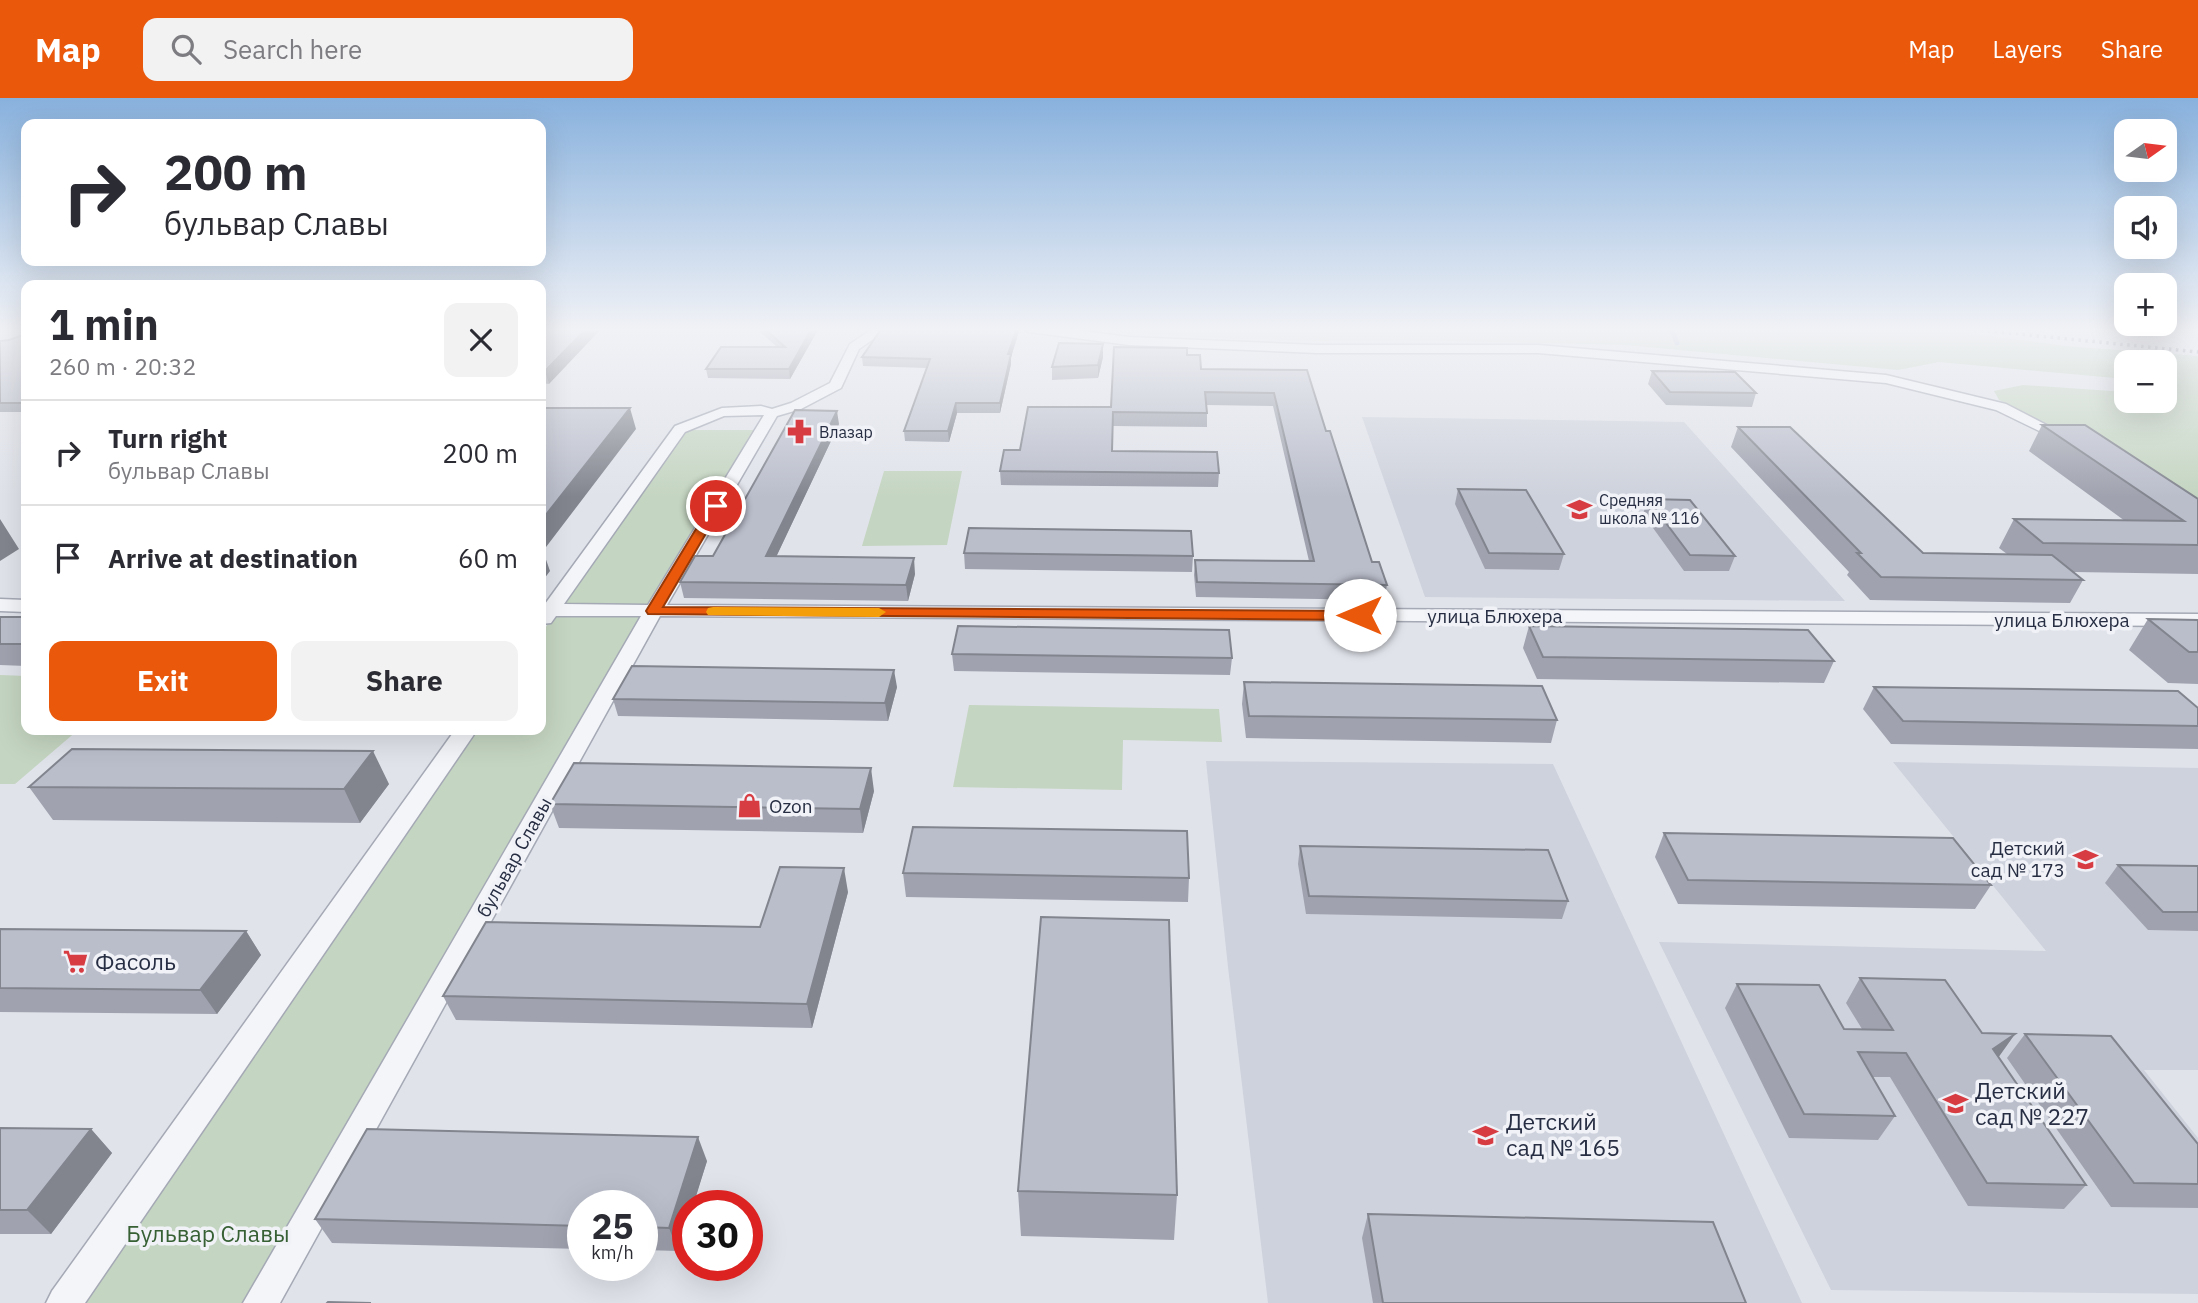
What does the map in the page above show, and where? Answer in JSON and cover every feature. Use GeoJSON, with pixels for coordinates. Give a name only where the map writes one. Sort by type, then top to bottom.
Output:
{"type":"FeatureCollection","features":[{"type":"Feature","properties":{"kind":"street"},"geometry":{"type":"LineString","coordinates":[[546,612],[680,429],[712,415],[784,409],[836,384]]}},
{"type":"Feature","properties":{"kind":"street"},"geometry":{"type":"LineString","coordinates":[[1907,384],[2001,407],[2076,443]]}},
{"type":"Feature","properties":{"kind":"street","name":"бульвар Славы"},"geometry":{"type":"LineString","coordinates":[[261,1303],[653,611],[784,409]]}},
{"type":"Feature","properties":{"kind":"street"},"geometry":{"type":"LineString","coordinates":[[0,605],[21,606]]}},
{"type":"Feature","properties":{"kind":"street","name":"улица Блюхера"},"geometry":{"type":"LineString","coordinates":[[546,615],[653,611],[2198,620]]}},
{"type":"Feature","properties":{"kind":"street"},"geometry":{"type":"LineString","coordinates":[[64,1303],[463,735]]}},
{"type":"Feature","properties":{"kind":"shaded area","name":"Средняя школа № 116"},"geometry":{"type":"Polygon","coordinates":[[[1362,417],[1684,422],[1845,601],[1425,597],[1362,417]]]}},
{"type":"Feature","properties":{"kind":"shaded area","name":"Детский сад № 165"},"geometry":{"type":"Polygon","coordinates":[[[1206,761],[1553,764],[1802,1303],[1268,1303],[1206,761]]]}},
{"type":"Feature","properties":{"kind":"shaded area","name":"Детский сад № 227"},"geometry":{"type":"Polygon","coordinates":[[[1893,762],[2198,768],[2198,1070],[2144,1070],[2198,1138],[2198,1294],[1831,1290],[1659,942],[2046,951],[1893,762]]]}},
{"type":"Feature","properties":{"kind":"green space"},"geometry":{"type":"Polygon","coordinates":[[[2177,384],[2198,384],[2198,506],[2137,468],[1999,400],[1994,391],[2023,385],[2114,391],[2114,413],[2177,413],[2177,384]]]}},
{"type":"Feature","properties":{"kind":"green space","name":"Бульвар Славы"},"geometry":{"type":"Polygon","coordinates":[[[683,430],[755,430],[247,1303],[75,1303],[471,735],[546,735],[546,627],[683,430]]]}},
{"type":"Feature","properties":{"kind":"green space"},"geometry":{"type":"Polygon","coordinates":[[[884,471],[962,471],[947,545],[862,546],[884,471]]]}},
{"type":"Feature","properties":{"kind":"green space"},"geometry":{"type":"Polygon","coordinates":[[[0,675],[21,676],[21,735],[72,735],[15,784],[0,784],[0,675]]]}},
{"type":"Feature","properties":{"kind":"green space"},"geometry":{"type":"Polygon","coordinates":[[[969,705],[1219,709],[1222,742],[1123,740],[1122,790],[953,787],[969,705]]]}},
{"type":"Feature","properties":{"kind":"building"},"geometry":{"type":"Polygon","coordinates":[[[0,384],[21,384],[21,403],[0,403],[0,384]]]}},
{"type":"Feature","properties":{"kind":"building"},"geometry":{"type":"Polygon","coordinates":[[[921,384],[1004,384],[1000,403],[956,403],[948,431],[904,431],[921,384]]]}},
{"type":"Feature","properties":{"kind":"building"},"geometry":{"type":"Polygon","coordinates":[[[1112,384],[1311,384],[1326,431],[1330,431],[1372,562],[1379,562],[1387,585],[1197,582],[1195,560],[1314,561],[1274,393],[1205,392],[1207,413],[1113,412],[1112,451],[1217,452],[1219,473],[1000,471],[1004,450],[1020,450],[1028,407],[1111,407],[1112,384]]]}},
{"type":"Feature","properties":{"kind":"building"},"geometry":{"type":"Polygon","coordinates":[[[1663,384],[1747,384],[1756,393],[1670,392],[1663,384]]]}},
{"type":"Feature","properties":{"kind":"building"},"geometry":{"type":"Polygon","coordinates":[[[546,408],[630,408],[546,515],[546,408]]]}},
{"type":"Feature","properties":{"kind":"building"},"geometry":{"type":"Polygon","coordinates":[[[795,410],[837,411],[766,556],[914,558],[906,585],[680,582],[695,556],[713,556],[795,410]]]}},
{"type":"Feature","properties":{"kind":"building"},"geometry":{"type":"Polygon","coordinates":[[[2042,425],[2085,425],[2198,499],[2198,545],[2043,543],[2014,519],[2184,521],[2042,425]]]}},
{"type":"Feature","properties":{"kind":"building"},"geometry":{"type":"Polygon","coordinates":[[[1738,427],[1790,427],[1923,553],[2052,555],[2083,580],[1881,577],[1738,427]]]}},
{"type":"Feature","properties":{"kind":"building"},"geometry":{"type":"Polygon","coordinates":[[[1458,489],[1526,490],[1564,554],[1489,553],[1458,489]]]}},
{"type":"Feature","properties":{"kind":"building"},"geometry":{"type":"Polygon","coordinates":[[[1648,499],[1690,500],[1735,556],[1690,555],[1648,499]]]}},
{"type":"Feature","properties":{"kind":"building"},"geometry":{"type":"Polygon","coordinates":[[[969,528],[1191,531],[1193,556],[964,553],[969,528]]]}},
{"type":"Feature","properties":{"kind":"building"},"geometry":{"type":"Polygon","coordinates":[[[0,617],[21,617],[21,644],[0,644],[0,617]]]}},
{"type":"Feature","properties":{"kind":"building"},"geometry":{"type":"Polygon","coordinates":[[[2148,619],[2198,620],[2198,652],[2189,652],[2148,619]]]}},
{"type":"Feature","properties":{"kind":"building"},"geometry":{"type":"Polygon","coordinates":[[[958,626],[1229,630],[1232,658],[952,654],[958,626]]]}},
{"type":"Feature","properties":{"kind":"building"},"geometry":{"type":"Polygon","coordinates":[[[1529,626],[1808,630],[1834,661],[1543,657],[1529,626]]]}},
{"type":"Feature","properties":{"kind":"building"},"geometry":{"type":"Polygon","coordinates":[[[632,666],[894,670],[885,703],[613,699],[632,666]]]}},
{"type":"Feature","properties":{"kind":"building"},"geometry":{"type":"Polygon","coordinates":[[[1244,682],[1542,686],[1557,720],[1249,716],[1244,682]]]}},
{"type":"Feature","properties":{"kind":"building"},"geometry":{"type":"Polygon","coordinates":[[[1874,687],[2178,691],[2198,708],[2198,726],[1903,721],[1874,687]]]}},
{"type":"Feature","properties":{"kind":"building"},"geometry":{"type":"Polygon","coordinates":[[[72,749],[373,751],[344,789],[29,787],[72,749]]]}},
{"type":"Feature","properties":{"kind":"building"},"geometry":{"type":"Polygon","coordinates":[[[574,763],[871,768],[860,809],[550,804],[574,763]]]}},
{"type":"Feature","properties":{"kind":"building"},"geometry":{"type":"Polygon","coordinates":[[[913,827],[1187,831],[1189,878],[903,873],[913,827]]]}},
{"type":"Feature","properties":{"kind":"building"},"geometry":{"type":"Polygon","coordinates":[[[1664,833],[1953,838],[1991,885],[1688,880],[1664,833]]]}},
{"type":"Feature","properties":{"kind":"building"},"geometry":{"type":"Polygon","coordinates":[[[1300,846],[1548,850],[1568,901],[1309,896],[1300,846]]]}},
{"type":"Feature","properties":{"kind":"building"},"geometry":{"type":"Polygon","coordinates":[[[2118,865],[2198,866],[2198,912],[2163,912],[2118,865]]]}},
{"type":"Feature","properties":{"kind":"building"},"geometry":{"type":"Polygon","coordinates":[[[780,867],[844,868],[807,1004],[443,996],[486,922],[760,927],[780,867]]]}},
{"type":"Feature","properties":{"kind":"building"},"geometry":{"type":"Polygon","coordinates":[[[1041,917],[1169,920],[1177,1195],[1018,1191],[1041,917]]]}},
{"type":"Feature","properties":{"kind":"building"},"geometry":{"type":"Polygon","coordinates":[[[0,929],[246,931],[200,990],[0,988],[0,929]]]}},
{"type":"Feature","properties":{"kind":"building"},"geometry":{"type":"Polygon","coordinates":[[[1860,978],[1945,980],[1982,1033],[2015,1034],[1993,1049],[2086,1185],[1987,1183],[1906,1053],[1858,1052],[1895,1116],[1804,1114],[1737,984],[1819,985],[1844,1029],[1893,1030],[1860,978]]]}},
{"type":"Feature","properties":{"kind":"building"},"geometry":{"type":"Polygon","coordinates":[[[2025,1034],[2111,1036],[2198,1144],[2198,1184],[2134,1183],[2025,1034]]]}},
{"type":"Feature","properties":{"kind":"building"},"geometry":{"type":"Polygon","coordinates":[[[0,1128],[91,1129],[27,1210],[0,1210],[0,1128]]]}},
{"type":"Feature","properties":{"kind":"building"},"geometry":{"type":"Polygon","coordinates":[[[367,1129],[698,1137],[681,1190],[672,1190],[672,1219],[669,1228],[658,1228],[658,1190],[567,1190],[567,1226],[315,1219],[367,1129]]]}},
{"type":"Feature","properties":{"kind":"building"},"geometry":{"type":"Polygon","coordinates":[[[1368,1214],[1713,1222],[1746,1303],[1383,1303],[1368,1214]]]}},
{"type":"Feature","properties":{"kind":"slow traffic"},"geometry":{"type":"LineString","coordinates":[[713,612],[879,612]]}},
{"type":"Feature","properties":{"kind":"place","name":"Влазар"},"geometry":{"type":"Point","coordinates":[799,432]}},
{"type":"Feature","properties":{"kind":"place","name":"Средняя школа № 116"},"geometry":{"type":"Point","coordinates":[1579,509]}},
{"type":"Feature","properties":{"kind":"place","name":"Ozon"},"geometry":{"type":"Point","coordinates":[749,806]}},
{"type":"Feature","properties":{"kind":"place","name":"Детский сад № 173"},"geometry":{"type":"Point","coordinates":[2085,859]}},
{"type":"Feature","properties":{"kind":"place","name":"Фасоль"},"geometry":{"type":"Point","coordinates":[75,962]}},
{"type":"Feature","properties":{"kind":"place","name":"Детский сад № 227"},"geometry":{"type":"Point","coordinates":[1955,1104]}},
{"type":"Feature","properties":{"kind":"place","name":"Детский сад № 165"},"geometry":{"type":"Point","coordinates":[1486,1135]}},
{"type":"Feature","properties":{"kind":"route"},"geometry":{"type":"LineString","coordinates":[[716,506],[653,611],[1360,615]]}}]}
